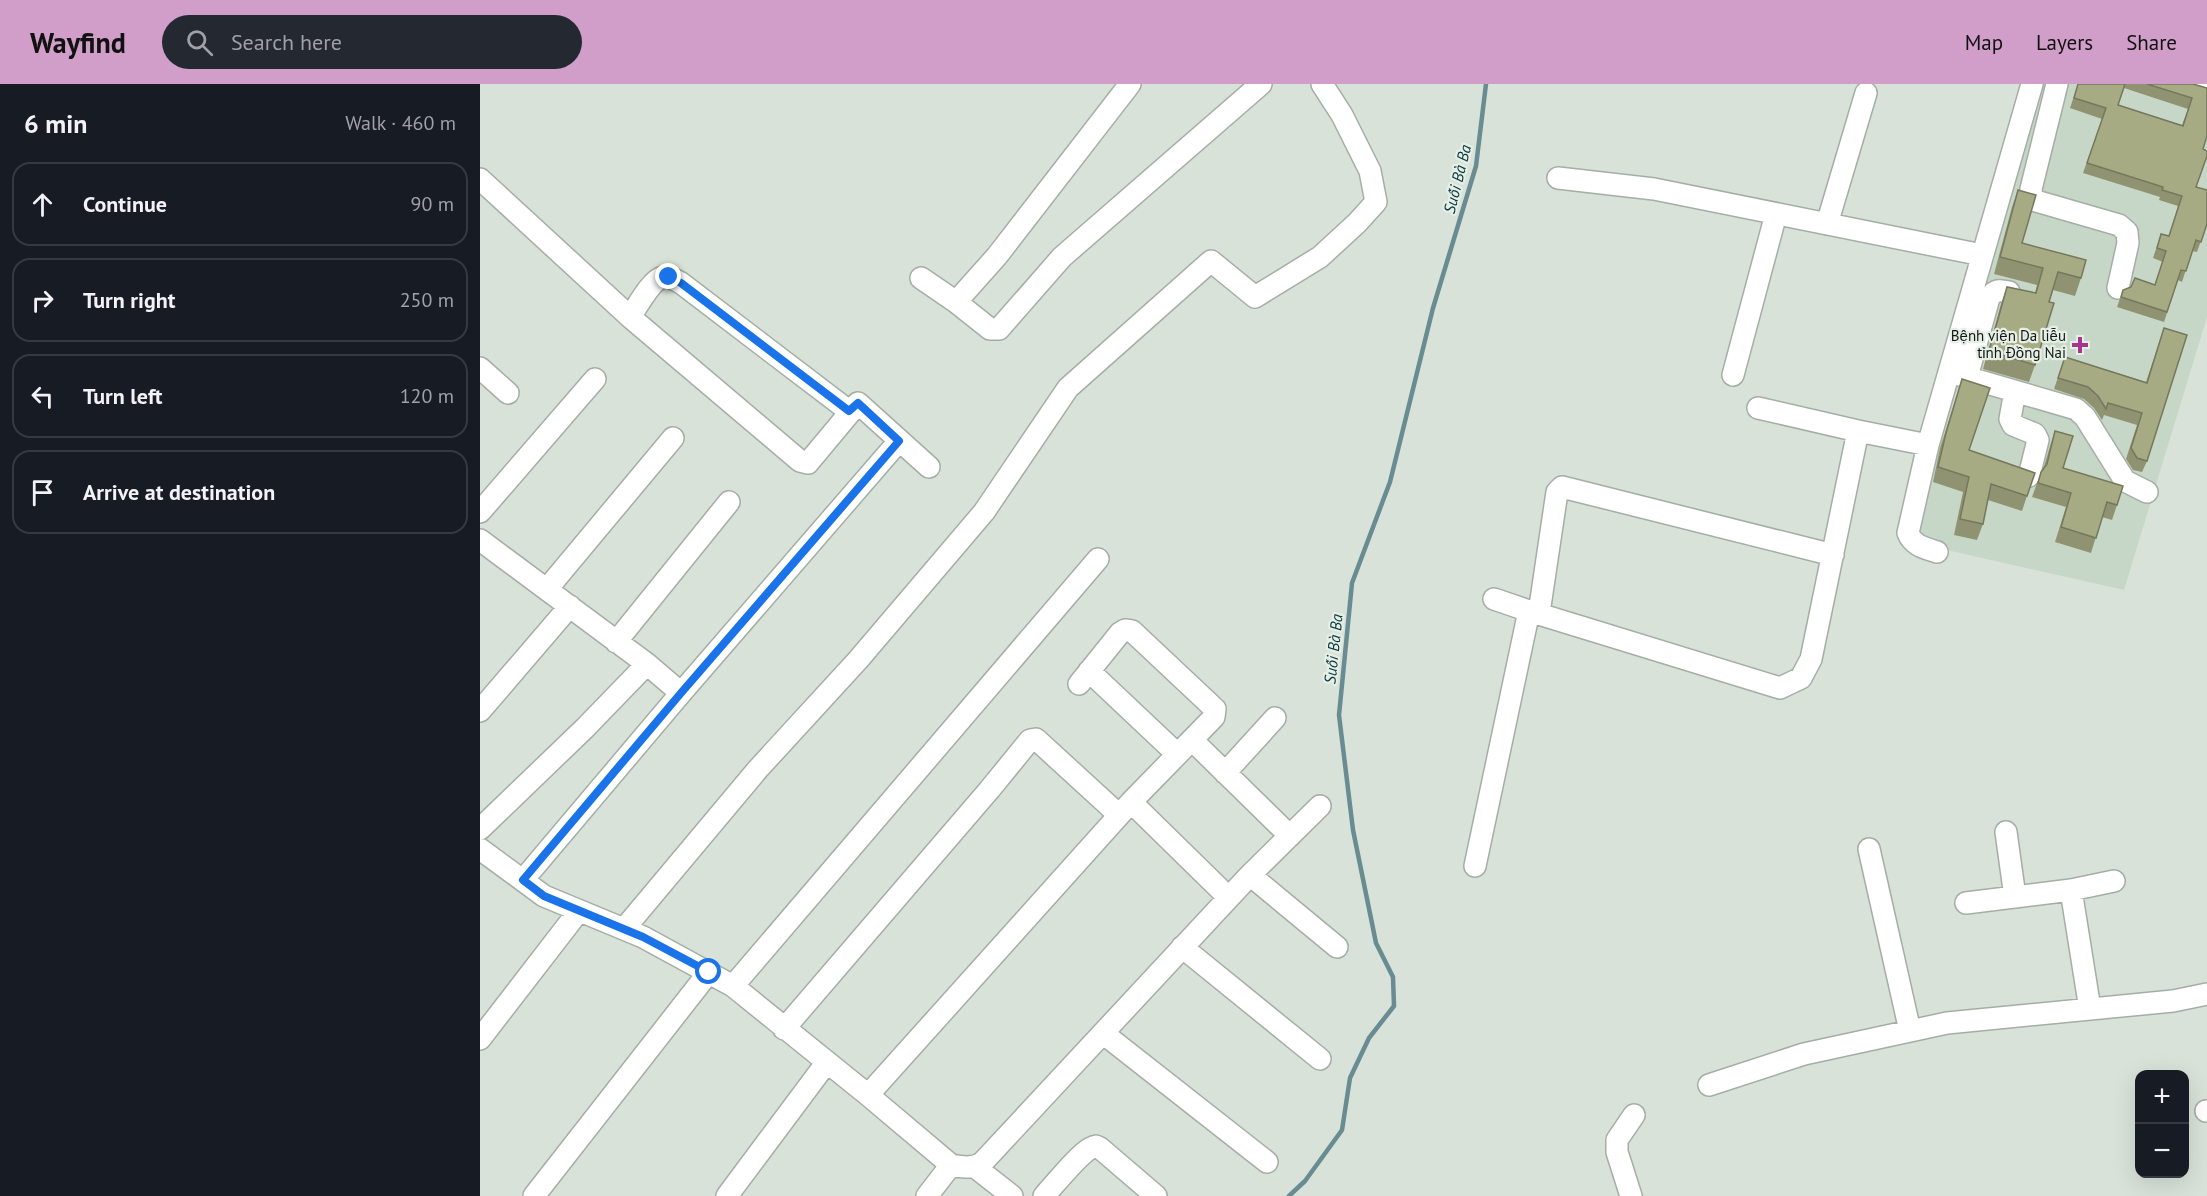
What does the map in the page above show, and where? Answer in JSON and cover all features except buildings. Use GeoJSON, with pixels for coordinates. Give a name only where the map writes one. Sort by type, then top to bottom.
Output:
{"type":"FeatureCollection","features":[{"type":"Feature","properties":{"kind":"street"},"geometry":{"type":"LineString","coordinates":[[956,302],[997,256],[1130,84]]}},
{"type":"Feature","properties":{"kind":"street"},"geometry":{"type":"LineString","coordinates":[[921,278],[990,329],[999,329],[1062,257],[1261,84]]}},
{"type":"Feature","properties":{"kind":"street"},"geometry":{"type":"LineString","coordinates":[[624,929],[758,770],[858,660],[984,512],[1068,388],[1211,261],[1255,297],[1320,257],[1358,223],[1376,202],[1370,171],[1342,115],[1322,84]]}},
{"type":"Feature","properties":{"kind":"street"},"geometry":{"type":"LineString","coordinates":[[1958,375],[1982,255],[2032,84]]}},
{"type":"Feature","properties":{"kind":"street"},"geometry":{"type":"LineString","coordinates":[[2057,84],[2031,189],[2032,197],[2036,201],[2119,225],[2127,232],[2128,243],[2118,288]]}},
{"type":"Feature","properties":{"kind":"street"},"geometry":{"type":"LineString","coordinates":[[2203,84],[2207,86]]}},
{"type":"Feature","properties":{"kind":"street"},"geometry":{"type":"LineString","coordinates":[[1827,224],[1866,93]]}},
{"type":"Feature","properties":{"kind":"street"},"geometry":{"type":"LineString","coordinates":[[1558,178],[1654,189],[1982,255]]}},
{"type":"Feature","properties":{"kind":"street"},"geometry":{"type":"LineString","coordinates":[[480,179],[630,317],[804,464],[808,463],[858,403],[929,467]]}},
{"type":"Feature","properties":{"kind":"street"},"geometry":{"type":"LineString","coordinates":[[1733,375],[1776,214]]}},
{"type":"Feature","properties":{"kind":"street"},"geometry":{"type":"LineString","coordinates":[[630,317],[652,284],[660,278],[669,277],[681,283],[849,411]]}},
{"type":"Feature","properties":{"kind":"street"},"geometry":{"type":"LineString","coordinates":[[1937,552],[1910,540],[1908,533],[1928,445],[1989,298],[1993,292],[1998,290],[2009,292]]}},
{"type":"Feature","properties":{"kind":"street"},"geometry":{"type":"LineString","coordinates":[[480,368],[508,393]]}},
{"type":"Feature","properties":{"kind":"street"},"geometry":{"type":"LineString","coordinates":[[1958,375],[2076,409],[2085,417],[2125,481],[2147,492]]}},
{"type":"Feature","properties":{"kind":"street"},"geometry":{"type":"LineString","coordinates":[[480,512],[595,379]]}},
{"type":"Feature","properties":{"kind":"street"},"geometry":{"type":"LineString","coordinates":[[2015,391],[2010,419],[2013,425],[2035,434],[2038,440],[2029,476]]}},
{"type":"Feature","properties":{"kind":"street"},"geometry":{"type":"LineString","coordinates":[[1758,408],[1928,445]]}},
{"type":"Feature","properties":{"kind":"street"},"geometry":{"type":"LineString","coordinates":[[1494,599],[1780,688],[1801,678],[1811,659],[1858,430]]}},
{"type":"Feature","properties":{"kind":"street"},"geometry":{"type":"LineString","coordinates":[[548,589],[673,438]]}},
{"type":"Feature","properties":{"kind":"street"},"geometry":{"type":"LineString","coordinates":[[523,880],[899,441]]}},
{"type":"Feature","properties":{"kind":"street"},"geometry":{"type":"LineString","coordinates":[[1474,866],[1534,612],[1557,492],[1562,487],[1833,555]]}},
{"type":"Feature","properties":{"kind":"street"},"geometry":{"type":"LineString","coordinates":[[616,642],[729,502]]}},
{"type":"Feature","properties":{"kind":"street"},"geometry":{"type":"LineString","coordinates":[[480,540],[647,664],[681,693]]}},
{"type":"Feature","properties":{"kind":"street"},"geometry":{"type":"LineString","coordinates":[[733,986],[1098,559]]}},
{"type":"Feature","properties":{"kind":"street"},"geometry":{"type":"LineString","coordinates":[[480,711],[570,606]]}},
{"type":"Feature","properties":{"kind":"street"},"geometry":{"type":"LineString","coordinates":[[868,1095],[1125,809],[1184,747],[1214,717],[1215,709],[1132,631],[1125,630],[1120,633],[1084,678],[1184,747],[1226,773],[1290,836]]}},
{"type":"Feature","properties":{"kind":"street"},"geometry":{"type":"LineString","coordinates":[[480,829],[585,728],[647,664]]}},
{"type":"Feature","properties":{"kind":"street"},"geometry":{"type":"LineString","coordinates":[[1226,773],[1275,718]]}},
{"type":"Feature","properties":{"kind":"street"},"geometry":{"type":"LineString","coordinates":[[784,1029],[1030,740],[1036,739],[1125,809],[1228,897]]}},
{"type":"Feature","properties":{"kind":"street"},"geometry":{"type":"LineString","coordinates":[[975,1167],[982,1163],[1104,1034],[1228,897],[1320,806]]}},
{"type":"Feature","properties":{"kind":"street"},"geometry":{"type":"LineString","coordinates":[[2006,832],[2014,897]]}},
{"type":"Feature","properties":{"kind":"street"},"geometry":{"type":"LineString","coordinates":[[480,849],[544,896],[578,912],[624,929],[733,986],[951,1165],[975,1167],[1012,1196]]}},
{"type":"Feature","properties":{"kind":"street"},"geometry":{"type":"LineString","coordinates":[[1869,849],[1910,1031]]}},
{"type":"Feature","properties":{"kind":"street"},"geometry":{"type":"LineString","coordinates":[[1250,874],[1337,947]]}},
{"type":"Feature","properties":{"kind":"street"},"geometry":{"type":"LineString","coordinates":[[1966,903],[2071,890],[2114,881]]}},
{"type":"Feature","properties":{"kind":"street"},"geometry":{"type":"LineString","coordinates":[[2071,890],[2090,1009]]}},
{"type":"Feature","properties":{"kind":"street"},"geometry":{"type":"LineString","coordinates":[[480,1039],[578,912]]}},
{"type":"Feature","properties":{"kind":"street"},"geometry":{"type":"LineString","coordinates":[[1182,947],[1320,1059]]}},
{"type":"Feature","properties":{"kind":"street"},"geometry":{"type":"LineString","coordinates":[[534,1196],[709,972]]}},
{"type":"Feature","properties":{"kind":"street"},"geometry":{"type":"LineString","coordinates":[[1709,1085],[1804,1054],[1947,1023],[2173,1001],[2207,994]]}},
{"type":"Feature","properties":{"kind":"street"},"geometry":{"type":"LineString","coordinates":[[1104,1034],[1267,1162]]}},
{"type":"Feature","properties":{"kind":"street"},"geometry":{"type":"LineString","coordinates":[[727,1196],[827,1062]]}},
{"type":"Feature","properties":{"kind":"street"},"geometry":{"type":"LineString","coordinates":[[1630,1196],[1617,1152],[1617,1140],[1634,1115]]}},
{"type":"Feature","properties":{"kind":"street"},"geometry":{"type":"LineString","coordinates":[[1044,1196],[1090,1148],[1095,1146],[1156,1196]]}},
{"type":"Feature","properties":{"kind":"street"},"geometry":{"type":"LineString","coordinates":[[927,1196],[951,1165]]}},
{"type":"Feature","properties":{"kind":"shaded area","name":"Bệnh viện Da liễu tỉnh Đồng Nai"},"geometry":{"type":"Polygon","coordinates":[[[2038,84],[2207,84],[2207,317],[2124,590],[1938,548],[1913,538],[2038,84]]]}},
{"type":"Feature","properties":{"kind":"waterway","name":"Suối Bà Ba"},"geometry":{"type":"LineString","coordinates":[[1289,1196],[1305,1181],[1342,1130],[1350,1078],[1369,1038],[1394,1006],[1393,977],[1376,943],[1353,830],[1339,715],[1352,583],[1390,482],[1433,308],[1476,166],[1486,84]]}},
{"type":"Feature","properties":{"kind":"place","name":"Bệnh viện Da liễu tỉnh Đồng Nai"},"geometry":{"type":"Point","coordinates":[2080,345]}},
{"type":"Feature","properties":{"kind":"route"},"geometry":{"type":"LineString","coordinates":[[669,277],[681,283],[849,411],[858,403],[899,441],[523,880],[544,896],[643,937],[709,972]]}}]}
